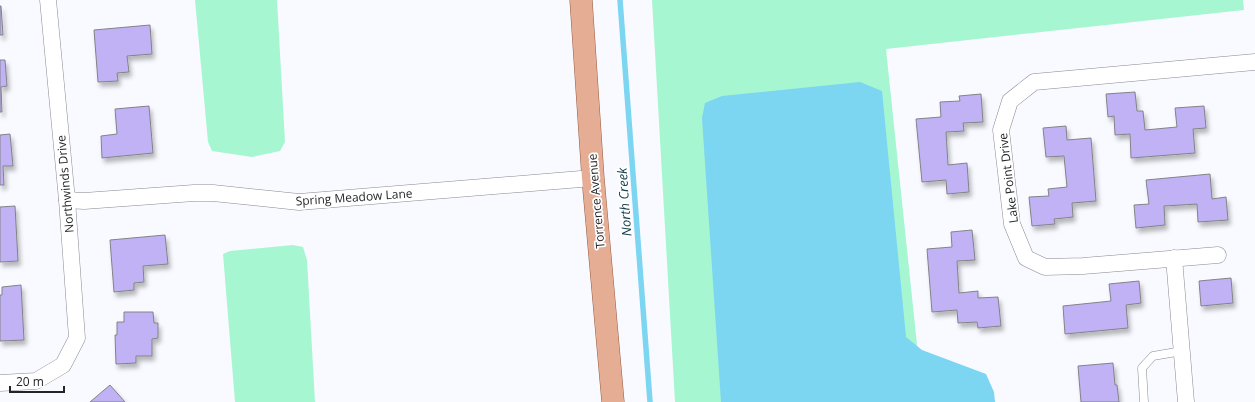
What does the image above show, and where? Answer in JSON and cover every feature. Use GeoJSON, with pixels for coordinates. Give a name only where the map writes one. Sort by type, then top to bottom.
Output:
{"type":"FeatureCollection","features":[{"type":"Feature","properties":{"kind":"main road","name":"Torrence Avenue"},"geometry":{"type":"LineString","coordinates":[[581,0],[593,178],[613,402]]}},
{"type":"Feature","properties":{"kind":"street","name":"Northwinds Drive"},"geometry":{"type":"LineString","coordinates":[[0,384],[36,381],[63,365],[76,338],[67,200],[48,0]]}},
{"type":"Feature","properties":{"kind":"street","name":"Lake Point Drive"},"geometry":{"type":"LineString","coordinates":[[1218,255],[1082,266],[1045,267],[1026,258],[1012,224],[1001,130],[1010,101],[1034,82],[1255,62]]}},
{"type":"Feature","properties":{"kind":"street","name":"Spring Meadow Lane"},"geometry":{"type":"LineString","coordinates":[[67,200],[84,201],[213,193],[299,202],[593,178]]}},
{"type":"Feature","properties":{"kind":"street"},"geometry":{"type":"LineString","coordinates":[[1174,258],[1186,402]]}},
{"type":"Feature","properties":{"kind":"lane"},"geometry":{"type":"LineString","coordinates":[[1144,402],[1142,368],[1153,356],[1182,351]]}},
{"type":"Feature","properties":{"kind":"green space"},"geometry":{"type":"Polygon","coordinates":[[[195,0],[277,0],[285,142],[280,151],[252,157],[212,151],[208,142],[195,0]]]}},
{"type":"Feature","properties":{"kind":"green space"},"geometry":{"type":"Polygon","coordinates":[[[652,0],[1243,0],[1244,10],[886,49],[923,402],[675,402],[652,0]]]}},
{"type":"Feature","properties":{"kind":"green space"},"geometry":{"type":"Polygon","coordinates":[[[293,245],[303,247],[307,260],[315,402],[235,402],[223,254],[230,251],[293,245]]]}},
{"type":"Feature","properties":{"kind":"water"},"geometry":{"type":"Polygon","coordinates":[[[860,82],[882,91],[906,337],[922,350],[986,374],[994,392],[995,402],[721,402],[702,118],[705,103],[722,96],[860,82]]]}},
{"type":"Feature","properties":{"kind":"building"},"geometry":{"type":"Polygon","coordinates":[[[1,6],[3,35],[0,35],[1,6]]]}},
{"type":"Feature","properties":{"kind":"building"},"geometry":{"type":"Polygon","coordinates":[[[150,25],[152,54],[127,56],[129,72],[117,73],[118,81],[98,82],[94,30],[150,25]]]}},
{"type":"Feature","properties":{"kind":"building"},"geometry":{"type":"Polygon","coordinates":[[[0,60],[5,60],[7,86],[1,87],[2,112],[0,112],[0,60]]]}},
{"type":"Feature","properties":{"kind":"building"},"geometry":{"type":"Polygon","coordinates":[[[1135,92],[1137,111],[1143,111],[1145,130],[1177,127],[1175,108],[1204,106],[1206,128],[1193,129],[1195,153],[1131,158],[1130,134],[1115,135],[1114,116],[1108,117],[1106,94],[1135,92]]]}},
{"type":"Feature","properties":{"kind":"building"},"geometry":{"type":"Polygon","coordinates":[[[981,94],[983,122],[963,123],[964,131],[946,132],[948,165],[967,163],[969,192],[947,194],[946,180],[922,182],[916,119],[941,117],[940,102],[960,101],[959,96],[981,94]]]}},
{"type":"Feature","properties":{"kind":"building"},"geometry":{"type":"Polygon","coordinates":[[[149,106],[153,153],[102,158],[101,136],[117,134],[115,109],[149,106]]]}},
{"type":"Feature","properties":{"kind":"building"},"geometry":{"type":"Polygon","coordinates":[[[1066,126],[1067,140],[1091,138],[1096,201],[1072,203],[1073,217],[1054,219],[1055,224],[1032,226],[1029,197],[1049,196],[1048,189],[1067,187],[1064,156],[1046,157],[1043,128],[1066,126]]]}},
{"type":"Feature","properties":{"kind":"building"},"geometry":{"type":"Polygon","coordinates":[[[10,134],[13,166],[3,166],[4,185],[0,185],[0,135],[10,134]]]}},
{"type":"Feature","properties":{"kind":"building"},"geometry":{"type":"Polygon","coordinates":[[[1210,174],[1212,199],[1226,197],[1228,220],[1198,222],[1197,204],[1164,206],[1165,225],[1136,228],[1134,205],[1149,204],[1146,180],[1210,174]]]}},
{"type":"Feature","properties":{"kind":"building"},"geometry":{"type":"Polygon","coordinates":[[[15,206],[18,261],[0,262],[0,207],[15,206]]]}},
{"type":"Feature","properties":{"kind":"building"},"geometry":{"type":"Polygon","coordinates":[[[972,230],[975,260],[957,261],[959,293],[978,291],[978,298],[998,297],[1001,326],[978,328],[977,322],[958,323],[957,310],[932,312],[927,249],[952,247],[951,232],[972,230]]]}},
{"type":"Feature","properties":{"kind":"building"},"geometry":{"type":"Polygon","coordinates":[[[165,235],[168,264],[143,266],[144,282],[134,283],[134,290],[114,292],[110,240],[165,235]]]}},
{"type":"Feature","properties":{"kind":"building"},"geometry":{"type":"Polygon","coordinates":[[[1231,278],[1233,303],[1201,306],[1199,281],[1231,278]]]}},
{"type":"Feature","properties":{"kind":"building"},"geometry":{"type":"Polygon","coordinates":[[[1139,281],[1141,303],[1126,305],[1128,328],[1065,334],[1063,306],[1111,301],[1109,284],[1139,281]]]}},
{"type":"Feature","properties":{"kind":"building"},"geometry":{"type":"Polygon","coordinates":[[[21,285],[24,340],[0,341],[0,295],[2,295],[2,287],[21,285]]]}},
{"type":"Feature","properties":{"kind":"building"},"geometry":{"type":"Polygon","coordinates":[[[124,312],[153,312],[154,323],[158,323],[158,338],[152,339],[152,356],[136,356],[136,363],[116,364],[115,335],[117,335],[117,322],[124,322],[124,312]]]}},
{"type":"Feature","properties":{"kind":"building"},"geometry":{"type":"Polygon","coordinates":[[[1113,363],[1115,385],[1117,385],[1119,402],[1081,402],[1078,366],[1113,363]]]}},
{"type":"Feature","properties":{"kind":"building"},"geometry":{"type":"Polygon","coordinates":[[[110,385],[125,402],[90,402],[110,385]]]}},
{"type":"Feature","properties":{"kind":"waterway","name":"North Creek"},"geometry":{"type":"LineString","coordinates":[[620,0],[650,402]]}}]}
